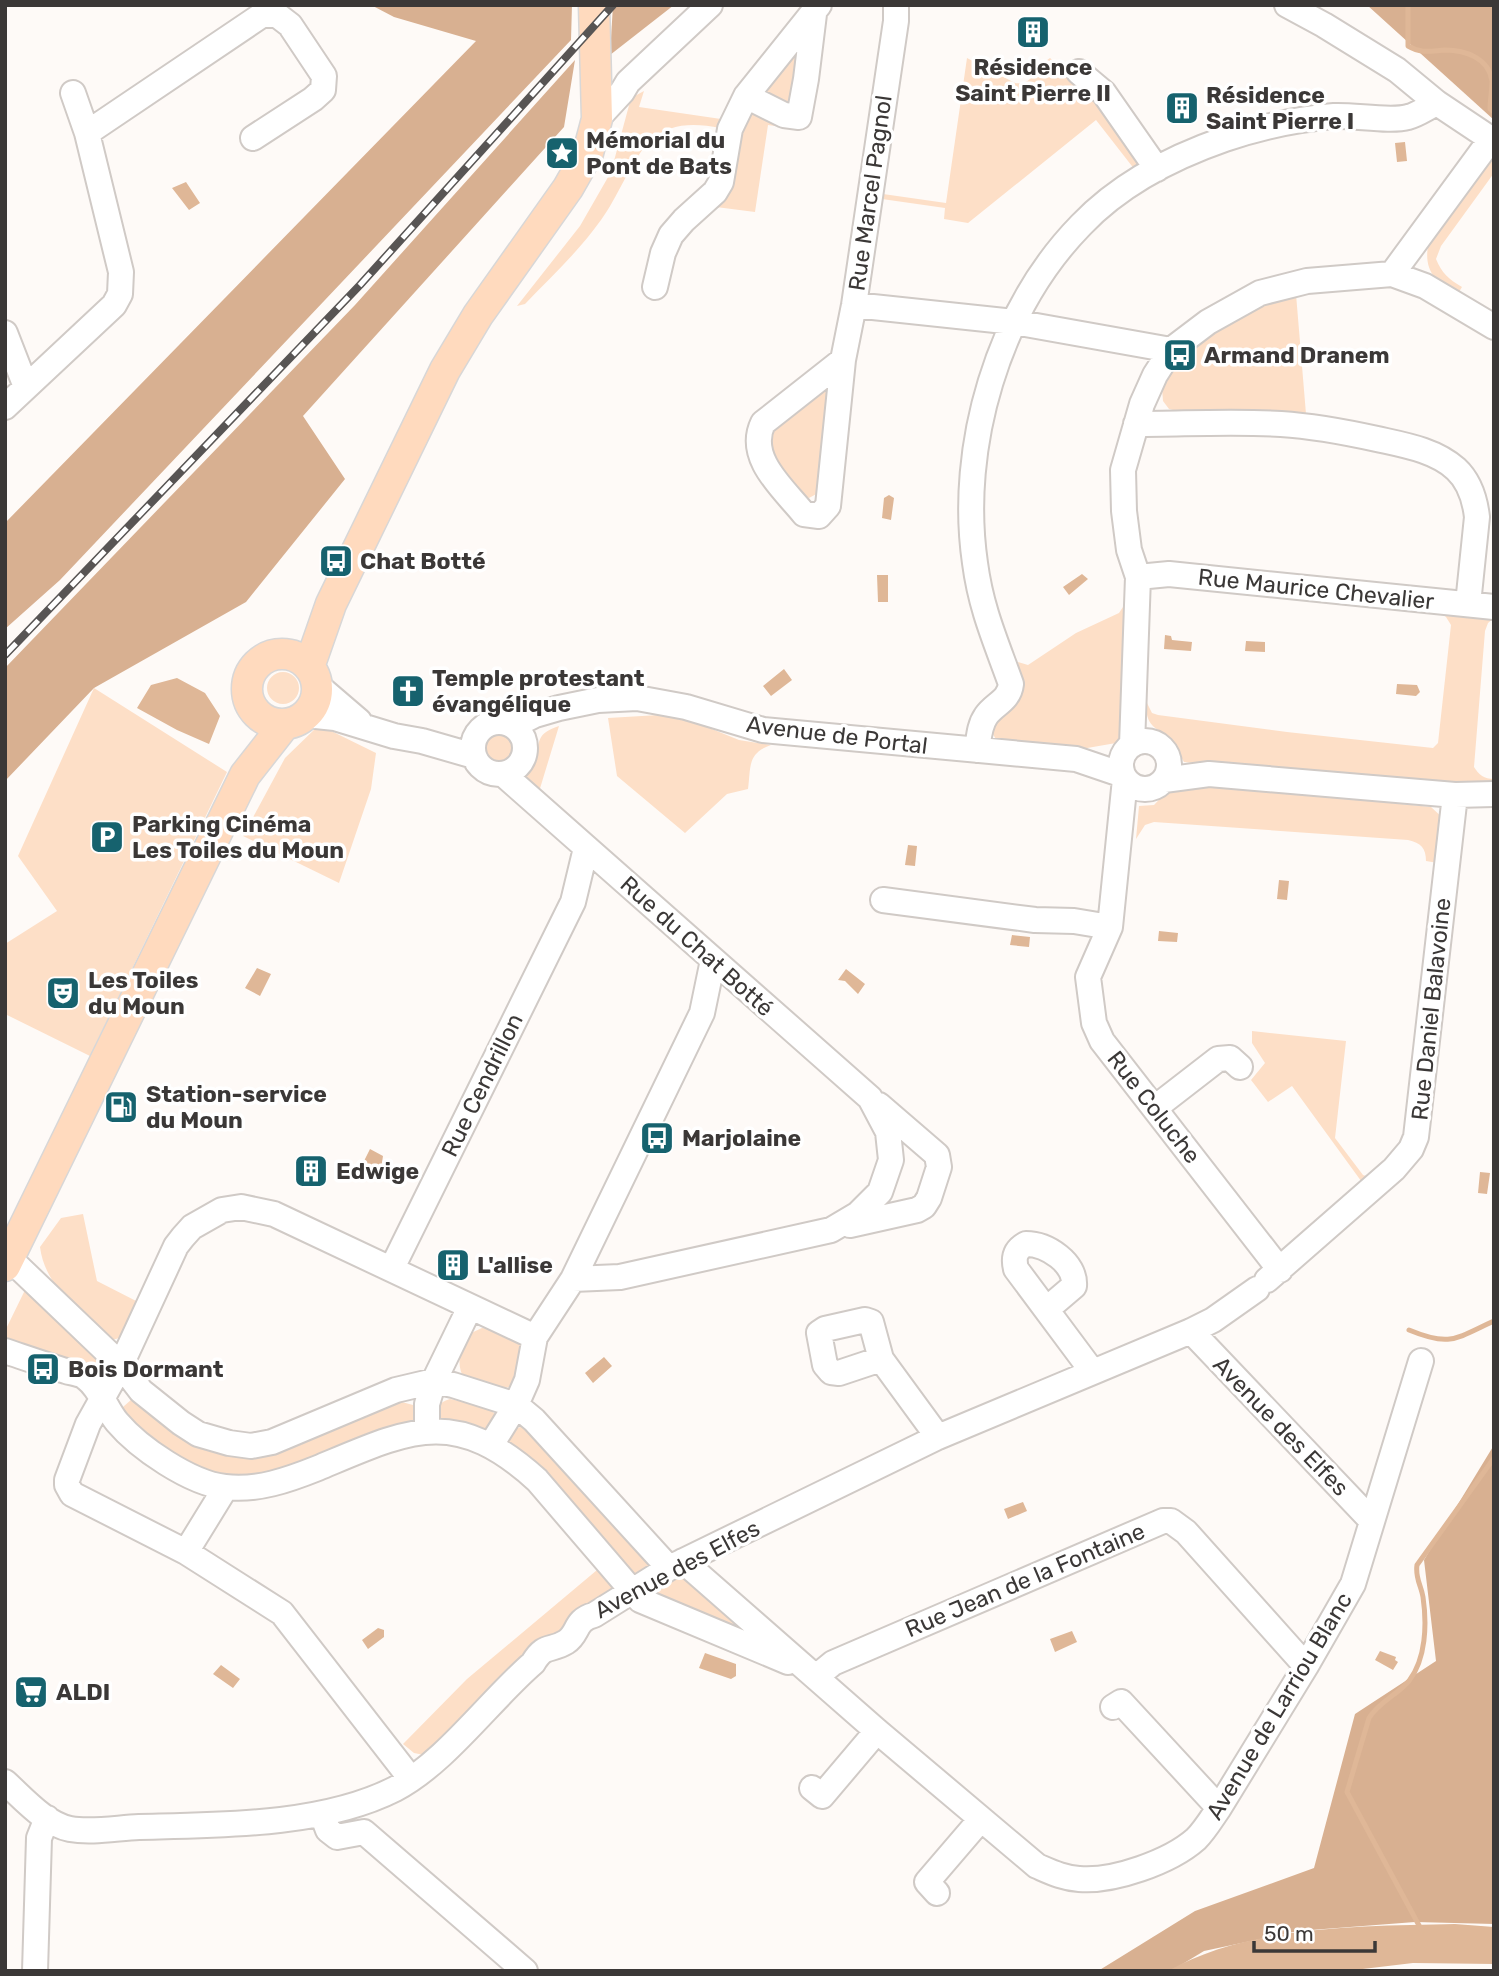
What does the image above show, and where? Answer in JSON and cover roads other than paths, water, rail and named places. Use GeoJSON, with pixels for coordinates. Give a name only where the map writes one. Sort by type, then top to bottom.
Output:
{"type":"FeatureCollection","features":[{"type":"Feature","properties":{"kind":"main road"},"geometry":{"type":"LineString","coordinates":[[305,669],[331,604],[445,370],[478,315],[568,188],[588,153],[597,119],[594,5]]}},
{"type":"Feature","properties":{"kind":"main road"},"geometry":{"type":"LineString","coordinates":[[7,1262],[244,775],[283,718],[315,700],[305,669],[280,653],[262,659],[250,673],[247,682],[248,700],[283,718]]}},
{"type":"Feature","properties":{"kind":"street"},"geometry":{"type":"LineString","coordinates":[[597,119],[628,82],[710,5]]}},
{"type":"Feature","properties":{"kind":"street","name":"Rue Marcel Pagnol"},"geometry":{"type":"LineString","coordinates":[[896,5],[896,21],[854,305],[1014,322],[1171,350]]}},
{"type":"Feature","properties":{"kind":"street"},"geometry":{"type":"LineString","coordinates":[[1287,5],[1397,70],[1437,103],[1492,140],[1392,274]]}},
{"type":"Feature","properties":{"kind":"street"},"geometry":{"type":"LineString","coordinates":[[655,286],[663,253],[671,235],[715,192],[721,182],[730,129],[747,96],[816,10]]}},
{"type":"Feature","properties":{"kind":"street"},"geometry":{"type":"LineString","coordinates":[[747,96],[784,115],[799,117],[816,10]]}},
{"type":"Feature","properties":{"kind":"street"},"geometry":{"type":"LineString","coordinates":[[87,133],[262,15],[277,15],[290,25],[324,76],[323,90],[253,138]]}},
{"type":"Feature","properties":{"kind":"street"},"geometry":{"type":"LineString","coordinates":[[1079,72],[1104,93],[1157,169]]}},
{"type":"Feature","properties":{"kind":"street"},"geometry":{"type":"LineString","coordinates":[[596,75],[610,84],[628,82]]}},
{"type":"Feature","properties":{"kind":"street"},"geometry":{"type":"LineString","coordinates":[[5,407],[114,305],[120,294],[121,272],[87,133],[73,93]]}},
{"type":"Feature","properties":{"kind":"street"},"geometry":{"type":"LineString","coordinates":[[977,750],[983,720],[1006,698],[1011,684],[989,628],[977,576],[971,519],[972,474],[981,418],[1014,322],[1054,257],[1081,225],[1111,199],[1157,169],[1225,139],[1304,120],[1338,116],[1408,117],[1437,103]]}},
{"type":"Feature","properties":{"kind":"street"},"geometry":{"type":"LineString","coordinates":[[1149,761],[1133,700],[1138,577],[1129,550],[1123,470],[1136,424],[1155,375],[1171,350],[1189,334],[1260,293],[1307,281],[1392,274],[1425,286],[1494,327]]}},
{"type":"Feature","properties":{"kind":"street"},"geometry":{"type":"LineString","coordinates":[[843,360],[763,423],[758,432],[757,441],[763,462],[804,514],[819,516],[828,506],[843,360],[854,305]]}},
{"type":"Feature","properties":{"kind":"street"},"geometry":{"type":"LineString","coordinates":[[5,333],[26,387]]}},
{"type":"Feature","properties":{"kind":"street"},"geometry":{"type":"LineString","coordinates":[[1136,424],[1244,423],[1312,427],[1399,444],[1437,456],[1458,470],[1475,503],[1477,517],[1468,604]]}},
{"type":"Feature","properties":{"kind":"street","name":"Rue Maurice Chevalier"},"geometry":{"type":"LineString","coordinates":[[1138,577],[1169,574],[1494,607]]}},
{"type":"Feature","properties":{"kind":"street"},"geometry":{"type":"LineString","coordinates":[[305,669],[368,728]]}},
{"type":"Feature","properties":{"kind":"street","name":"Avenue de Portal"},"geometry":{"type":"LineString","coordinates":[[515,751],[535,715],[598,700],[637,698],[686,707],[763,730],[1076,759],[1149,761],[1209,774],[1455,795],[1494,794]]}},
{"type":"Feature","properties":{"kind":"street"},"geometry":{"type":"LineString","coordinates":[[283,718],[335,718],[394,736],[476,745]]}},
{"type":"Feature","properties":{"kind":"street","name":"Avenue de Portal"},"geometry":{"type":"LineString","coordinates":[[476,745],[490,723],[506,723],[515,751]]}},
{"type":"Feature","properties":{"kind":"street","name":"Rue du Chat Botté"},"geometry":{"type":"LineString","coordinates":[[476,745],[482,768],[489,772],[515,751],[526,793],[740,985],[937,1156],[939,1167],[929,1198],[921,1208],[620,1277],[573,1279]]}},
{"type":"Feature","properties":{"kind":"street","name":"Avenue de Portal"},"geometry":{"type":"LineString","coordinates":[[1076,759],[1124,777],[1136,788],[1149,761]]}},
{"type":"Feature","properties":{"kind":"street","name":"Rue Coluche"},"geometry":{"type":"LineString","coordinates":[[1121,832],[1134,808],[1149,761]]}},
{"type":"Feature","properties":{"kind":"street","name":"Rue Coluche"},"geometry":{"type":"LineString","coordinates":[[1124,777],[1121,832],[1110,927],[1088,977],[1094,1023],[1102,1041],[1156,1107],[1267,1281]]}},
{"type":"Feature","properties":{"kind":"street","name":"Rue Daniel Balavoine"},"geometry":{"type":"LineString","coordinates":[[1267,1281],[1394,1169],[1411,1149],[1416,1137],[1455,795]]}},
{"type":"Feature","properties":{"kind":"street","name":"Rue Cendrillon"},"geometry":{"type":"LineString","coordinates":[[392,1268],[573,902],[586,848]]}},
{"type":"Feature","properties":{"kind":"street","name":"Rue Cendrillon"},"geometry":{"type":"LineString","coordinates":[[573,902],[613,871]]}},
{"type":"Feature","properties":{"kind":"street"},"geometry":{"type":"LineString","coordinates":[[883,900],[1110,927]]}},
{"type":"Feature","properties":{"kind":"street"},"geometry":{"type":"LineString","coordinates":[[491,1445],[516,1405],[527,1380],[535,1337],[573,1279],[702,1013],[713,960]]}},
{"type":"Feature","properties":{"kind":"street"},"geometry":{"type":"LineString","coordinates":[[702,1013],[740,985]]}},
{"type":"Feature","properties":{"kind":"street"},"geometry":{"type":"LineString","coordinates":[[1156,1107],[1218,1059],[1230,1058],[1240,1066]]}},
{"type":"Feature","properties":{"kind":"street","name":"Rue du Chat Botté"},"geometry":{"type":"LineString","coordinates":[[831,1230],[866,1209],[880,1192],[888,1171],[891,1160],[888,1132],[870,1098]]}},
{"type":"Feature","properties":{"kind":"street"},"geometry":{"type":"LineString","coordinates":[[411,1779],[282,1613],[186,1552],[72,1494],[67,1480],[88,1424],[121,1365],[176,1246],[192,1227],[222,1210],[241,1208],[274,1214],[535,1337]]}},
{"type":"Feature","properties":{"kind":"street"},"geometry":{"type":"LineString","coordinates":[[7,1262],[121,1365],[141,1391],[198,1434],[229,1443],[251,1446],[272,1442],[396,1390],[434,1381],[516,1405]]}},
{"type":"Feature","properties":{"kind":"street","name":"Avenue des Elfes"},"geometry":{"type":"LineString","coordinates":[[47,1818],[71,1829],[217,1825],[322,1814],[364,1802],[411,1779],[435,1759],[542,1651],[567,1642],[579,1623],[676,1564],[939,1437],[1191,1331],[1213,1320],[1267,1281]]}},
{"type":"Feature","properties":{"kind":"street"},"geometry":{"type":"LineString","coordinates":[[5,1351],[86,1378],[117,1422],[161,1462],[226,1487],[268,1486],[295,1478],[380,1442],[427,1430],[427,1404],[434,1381],[470,1307]]}},
{"type":"Feature","properties":{"kind":"street"},"geometry":{"type":"LineString","coordinates":[[1047,1309],[1092,1371]]}},
{"type":"Feature","properties":{"kind":"street","name":"Avenue des Elfes"},"geometry":{"type":"LineString","coordinates":[[1191,1331],[1371,1520]]}},
{"type":"Feature","properties":{"kind":"street"},"geometry":{"type":"LineString","coordinates":[[881,1359],[939,1437]]}},
{"type":"Feature","properties":{"kind":"street","name":"Avenue de Larriou Blanc"},"geometry":{"type":"LineString","coordinates":[[516,1405],[550,1435],[676,1564],[812,1674],[1037,1866],[1059,1876],[1094,1880],[1128,1872],[1177,1852],[1197,1838],[1219,1808],[1353,1584],[1421,1361]]}},
{"type":"Feature","properties":{"kind":"street","name":"Avenue de Larriou Blanc"},"geometry":{"type":"LineString","coordinates":[[427,1430],[453,1433],[491,1445],[505,1453],[537,1480],[640,1600],[812,1674]]}},
{"type":"Feature","properties":{"kind":"street"},"geometry":{"type":"LineString","coordinates":[[186,1552],[226,1487]]}},
{"type":"Feature","properties":{"kind":"street","name":"Rue Jean de la Fontaine"},"geometry":{"type":"LineString","coordinates":[[812,1674],[1163,1521],[1171,1521],[1186,1532],[1306,1666]]}},
{"type":"Feature","properties":{"kind":"street"},"geometry":{"type":"LineString","coordinates":[[1113,1707],[1121,1702],[1219,1808]]}},
{"type":"Feature","properties":{"kind":"street"},"geometry":{"type":"LineString","coordinates":[[813,1788],[822,1796],[877,1731]]}},
{"type":"Feature","properties":{"kind":"street"},"geometry":{"type":"LineString","coordinates":[[5,1782],[47,1818],[39,1838],[35,1971]]}},
{"type":"Feature","properties":{"kind":"street"},"geometry":{"type":"LineString","coordinates":[[322,1814],[328,1830],[337,1837],[364,1832],[524,1971]]}},
{"type":"Feature","properties":{"kind":"street"},"geometry":{"type":"LineString","coordinates":[[937,1894],[927,1882],[981,1819]]}},
{"type":"Feature","properties":{"kind":"waterway"},"geometry":{"type":"LineString","coordinates":[[1408,5],[1408,46],[1422,51],[1460,52],[1481,61],[1490,73],[1490,109],[1494,112]]}},
{"type":"Feature","properties":{"kind":"waterway"},"geometry":{"type":"LineString","coordinates":[[1409,1330],[1434,1338],[1452,1339],[1494,1321]]}},
{"type":"Feature","properties":{"kind":"waterway"},"geometry":{"type":"LineString","coordinates":[[1422,1931],[1347,1792],[1369,1718],[1409,1681],[1419,1662],[1424,1641],[1425,1618],[1417,1565],[1494,1458]]}},
{"type":"Feature","properties":{"kind":"railway"},"geometry":{"type":"LineString","coordinates":[[5,655],[360,285],[613,5]]}},
{"type":"Feature","properties":{"kind":"place","name":"Résidence Saint Pierre II"},"geometry":{"type":"Point","coordinates":[1033,32]}},
{"type":"Feature","properties":{"kind":"place","name":"Résidence Saint Pierre I"},"geometry":{"type":"Point","coordinates":[1182,108]}},
{"type":"Feature","properties":{"kind":"place","name":"Mémorial du Pont de Bats"},"geometry":{"type":"Point","coordinates":[562,153]}},
{"type":"Feature","properties":{"kind":"place","name":"Armand Dranem"},"geometry":{"type":"Point","coordinates":[1180,355]}},
{"type":"Feature","properties":{"kind":"place","name":"Chat Botté"},"geometry":{"type":"Point","coordinates":[336,561]}},
{"type":"Feature","properties":{"kind":"place","name":"Temple protestant évangélique"},"geometry":{"type":"Point","coordinates":[408,691]}},
{"type":"Feature","properties":{"kind":"place","name":"Parking Cinéma Les Toiles du Moun"},"geometry":{"type":"Point","coordinates":[107,837]}},
{"type":"Feature","properties":{"kind":"place","name":"Les Toiles du Moun"},"geometry":{"type":"Point","coordinates":[63,993]}},
{"type":"Feature","properties":{"kind":"place","name":"Station-service du Moun"},"geometry":{"type":"Point","coordinates":[121,1107]}},
{"type":"Feature","properties":{"kind":"place","name":"Marjolaine"},"geometry":{"type":"Point","coordinates":[657,1138]}},
{"type":"Feature","properties":{"kind":"place","name":"Edwige"},"geometry":{"type":"Point","coordinates":[311,1171]}},
{"type":"Feature","properties":{"kind":"place","name":"L'allise"},"geometry":{"type":"Point","coordinates":[453,1265]}},
{"type":"Feature","properties":{"kind":"place","name":"Bois Dormant"},"geometry":{"type":"Point","coordinates":[43,1369]}},
{"type":"Feature","properties":{"kind":"place","name":"ALDI"},"geometry":{"type":"Point","coordinates":[31,1692]}}]}
